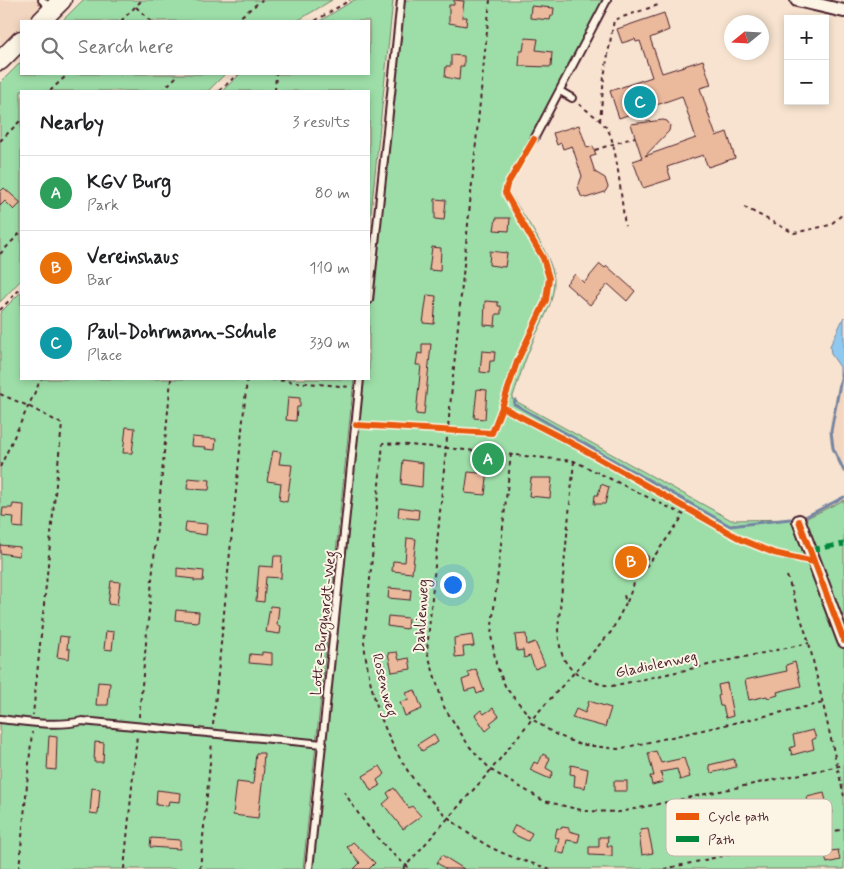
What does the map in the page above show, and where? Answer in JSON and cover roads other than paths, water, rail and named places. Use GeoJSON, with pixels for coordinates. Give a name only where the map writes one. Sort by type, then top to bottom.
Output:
{"type":"FeatureCollection","features":[{"type":"Feature","properties":{"kind":"street"},"geometry":{"type":"LineString","coordinates":[[797,0],[844,11]]}},
{"type":"Feature","properties":{"kind":"street"},"geometry":{"type":"LineString","coordinates":[[0,62],[20,41]]}},
{"type":"Feature","properties":{"kind":"street"},"geometry":{"type":"LineString","coordinates":[[799,521],[844,641]]}},
{"type":"Feature","properties":{"kind":"lane"},"geometry":{"type":"LineString","coordinates":[[370,291],[401,0]]}},
{"type":"Feature","properties":{"kind":"lane"},"geometry":{"type":"LineString","coordinates":[[534,139],[608,0]]}},
{"type":"Feature","properties":{"kind":"lane"},"geometry":{"type":"LineString","coordinates":[[560,91],[572,98]]}},
{"type":"Feature","properties":{"kind":"lane","name":"Lotte-Burghardt-Weg"},"geometry":{"type":"LineString","coordinates":[[309,869],[360,380]]}},
{"type":"Feature","properties":{"kind":"lane"},"geometry":{"type":"LineString","coordinates":[[0,719],[138,726],[323,744]]}},
{"type":"Feature","properties":{"kind":"water"},"geometry":{"type":"Polygon","coordinates":[[[844,317],[843,377],[840,376],[840,367],[831,354],[830,346],[844,317]]]}},
{"type":"Feature","properties":{"kind":"waterway"},"geometry":{"type":"LineString","coordinates":[[842,373],[831,431],[833,448],[844,471]]}},
{"type":"Feature","properties":{"kind":"waterway"},"geometry":{"type":"LineString","coordinates":[[515,400],[514,404],[730,526],[790,519]]}},
{"type":"Feature","properties":{"kind":"waterway"},"geometry":{"type":"LineString","coordinates":[[805,517],[844,497]]}},
{"type":"Feature","properties":{"kind":"place","name":"Paul-Dohrmann-Schule"},"geometry":{"type":"Point","coordinates":[640,102]}},
{"type":"Feature","properties":{"kind":"place","name":"KGV Burg"},"geometry":{"type":"Point","coordinates":[488,459]}},
{"type":"Feature","properties":{"kind":"place","name":"Vereinshaus"},"geometry":{"type":"Point","coordinates":[631,562]}}]}
